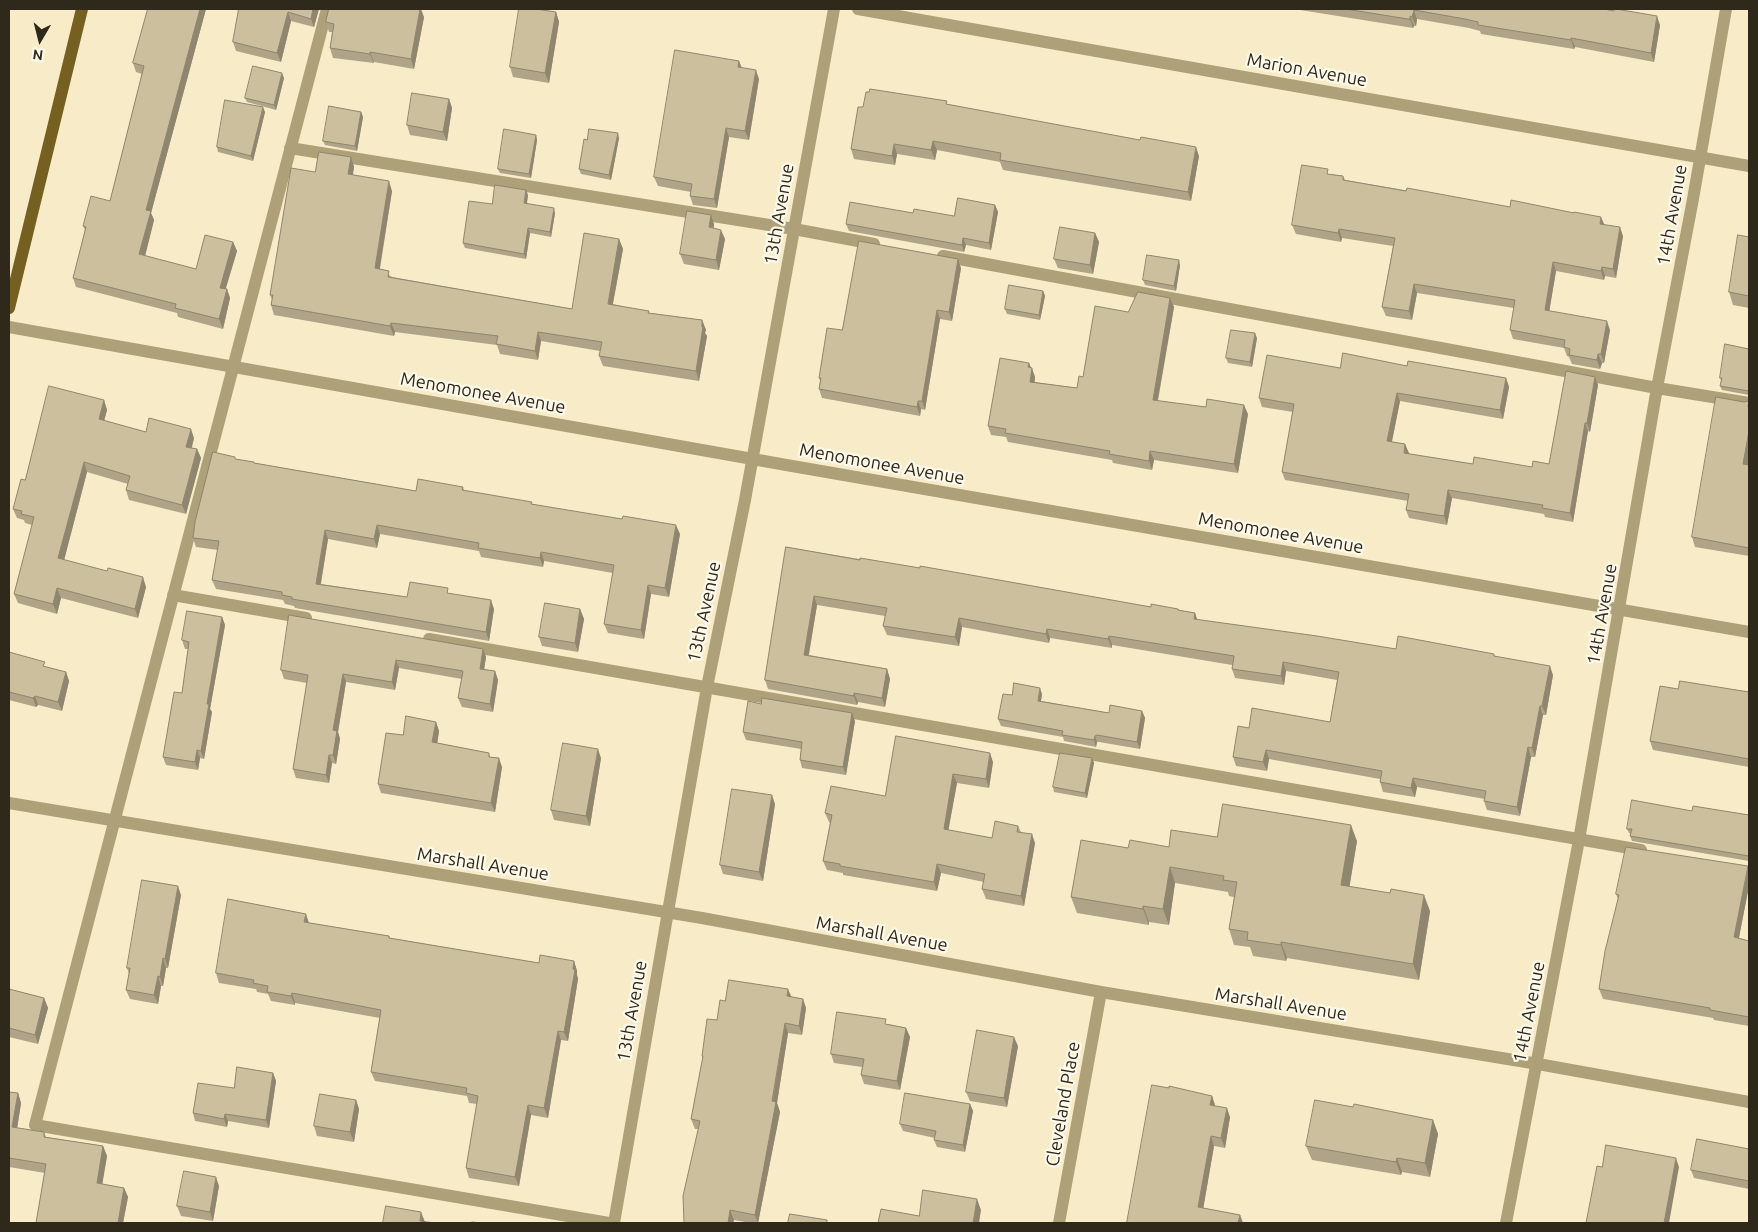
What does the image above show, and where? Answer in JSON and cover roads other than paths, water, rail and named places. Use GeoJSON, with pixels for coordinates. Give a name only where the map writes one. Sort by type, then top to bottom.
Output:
{"type":"FeatureCollection","features":[{"type":"Feature","properties":{"kind":"main road"},"geometry":{"type":"LineString","coordinates":[[9,308],[82,9]]}},
{"type":"Feature","properties":{"kind":"street"},"geometry":{"type":"LineString","coordinates":[[327,9],[231,366],[115,821],[34,1125],[609,1223]]}},
{"type":"Feature","properties":{"kind":"street","name":"13th Avenue"},"geometry":{"type":"LineString","coordinates":[[614,1223],[707,687],[752,459],[834,9]]}},
{"type":"Feature","properties":{"kind":"street","name":"Marion Avenue"},"geometry":{"type":"LineString","coordinates":[[858,9],[1749,166]]}},
{"type":"Feature","properties":{"kind":"street","name":"14th Avenue"},"geometry":{"type":"LineString","coordinates":[[1506,1223],[1580,840],[1726,9]]}},
{"type":"Feature","properties":{"kind":"street"},"geometry":{"type":"LineString","coordinates":[[290,148],[883,245]]}},
{"type":"Feature","properties":{"kind":"street"},"geometry":{"type":"LineString","coordinates":[[932,254],[1658,388],[1749,403]]}},
{"type":"Feature","properties":{"kind":"street","name":"Menomonee Avenue"},"geometry":{"type":"LineString","coordinates":[[9,327],[752,459],[1749,632]]}},
{"type":"Feature","properties":{"kind":"street"},"geometry":{"type":"LineString","coordinates":[[172,595],[320,621]]}},
{"type":"Feature","properties":{"kind":"street"},"geometry":{"type":"LineString","coordinates":[[418,637],[1654,852]]}},
{"type":"Feature","properties":{"kind":"street","name":"Marshall Avenue"},"geometry":{"type":"LineString","coordinates":[[9,803],[667,912],[1101,992],[1538,1064],[1749,1102]]}},
{"type":"Feature","properties":{"kind":"street","name":"Cleveland Place"},"geometry":{"type":"LineString","coordinates":[[1059,1223],[1101,992]]}}]}
